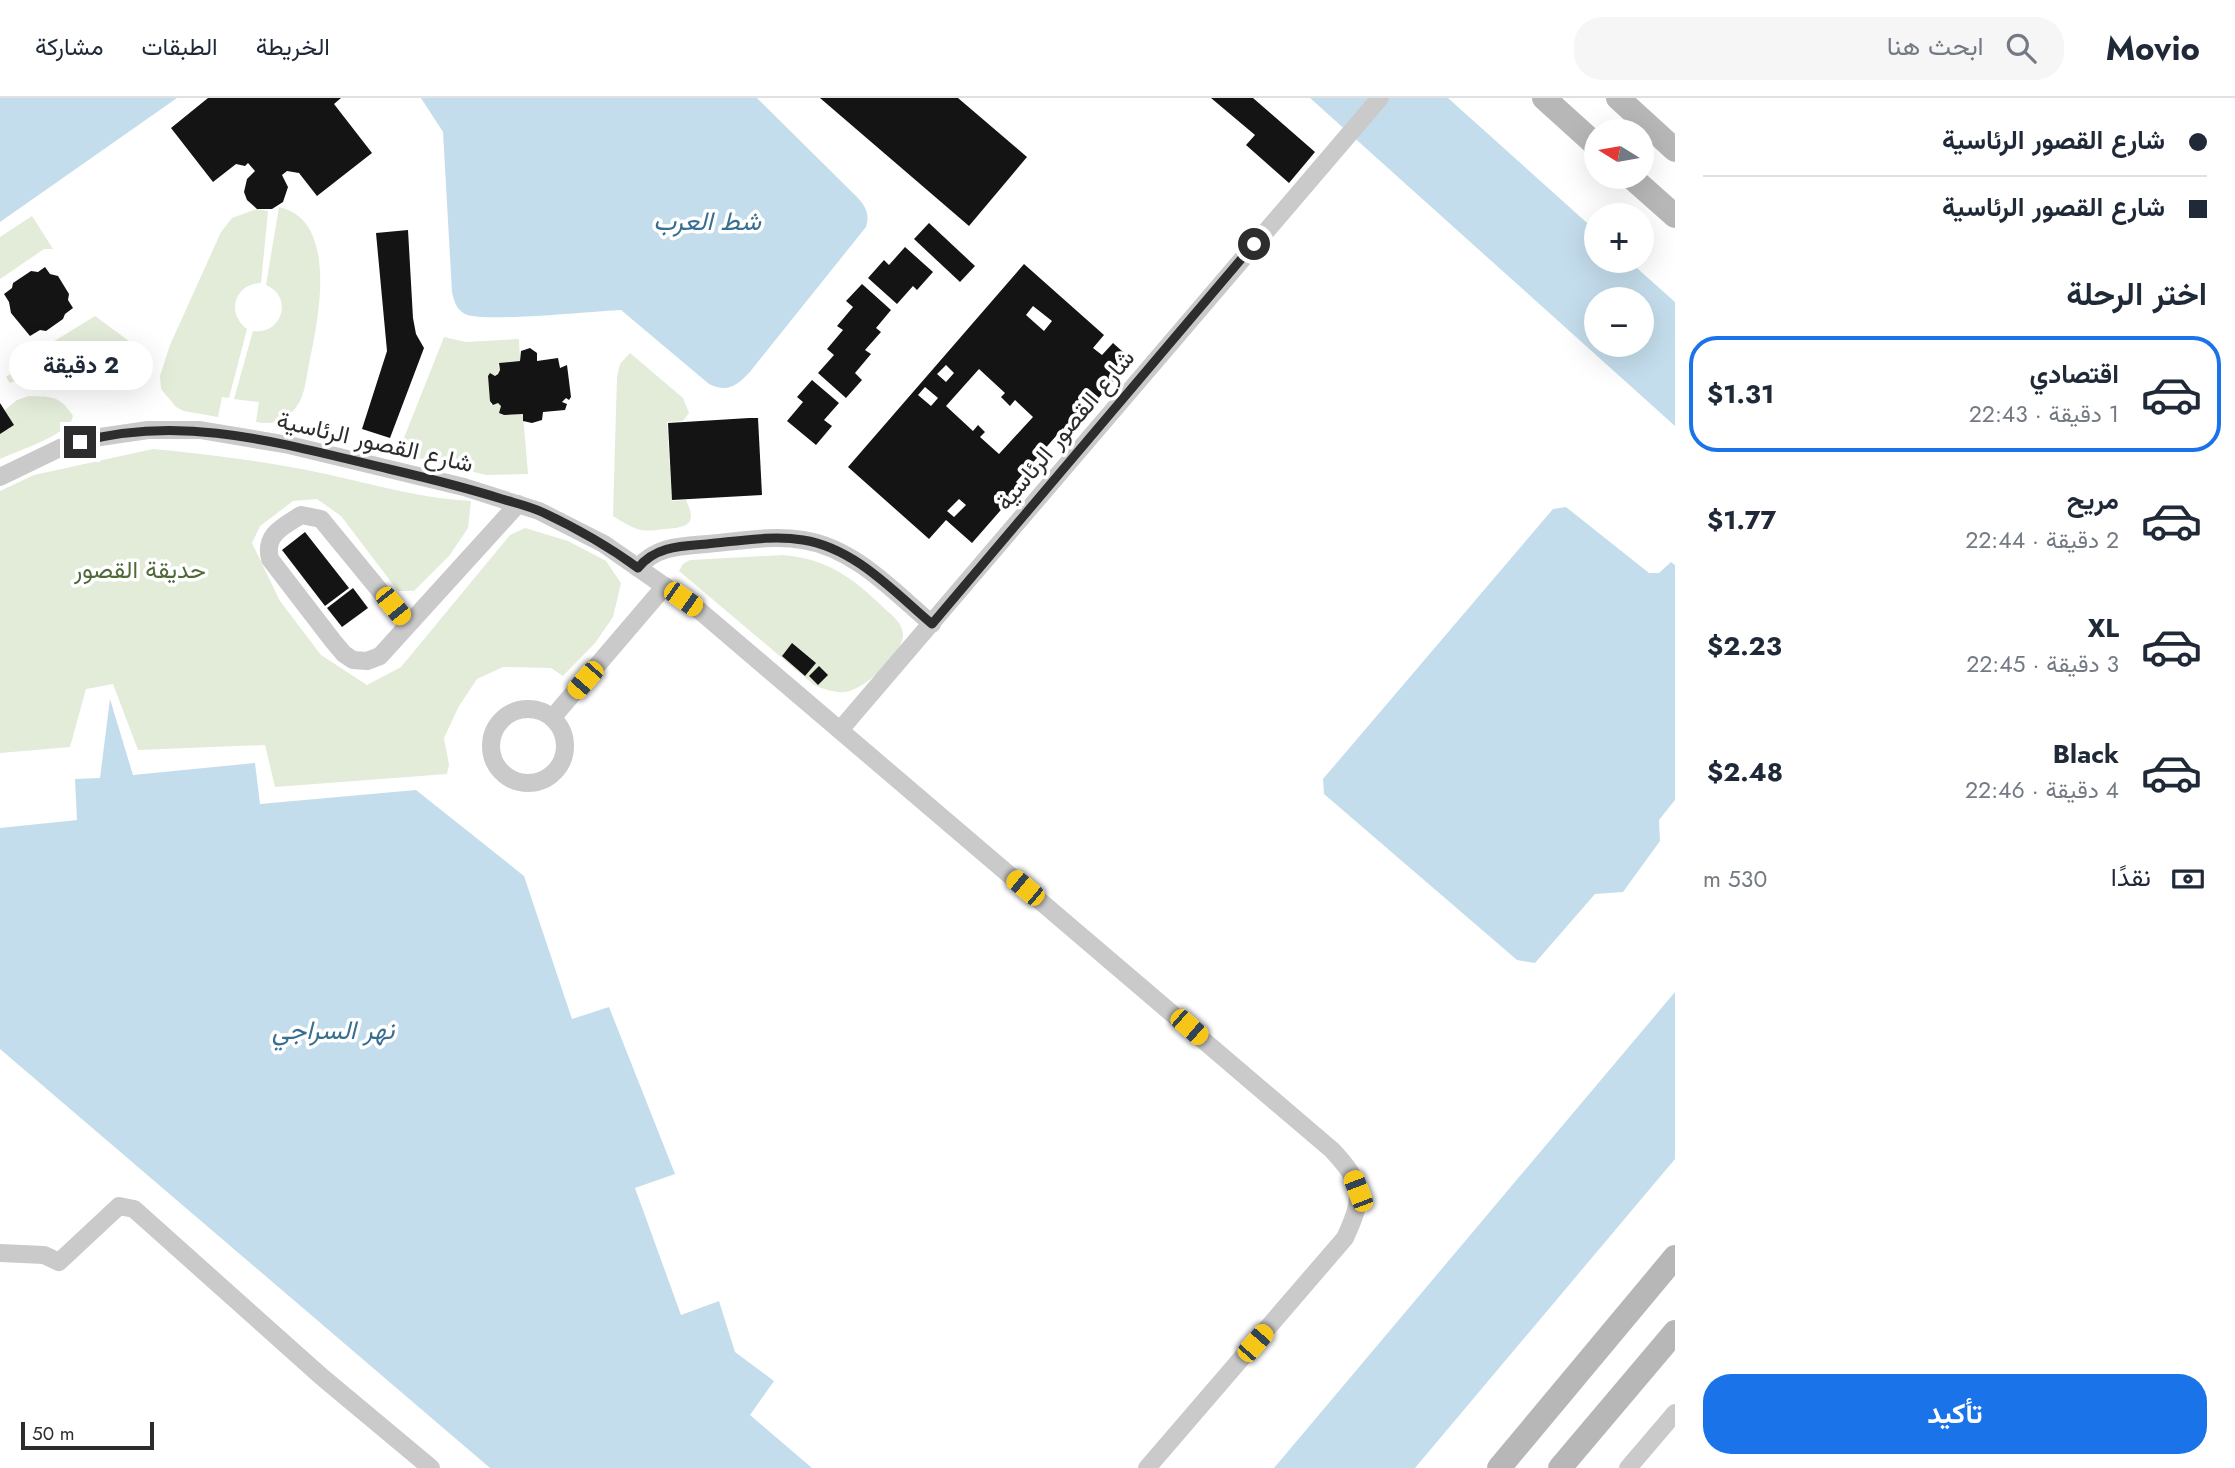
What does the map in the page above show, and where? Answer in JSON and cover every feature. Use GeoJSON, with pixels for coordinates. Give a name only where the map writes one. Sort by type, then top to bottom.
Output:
{"type":"FeatureCollection","features":[{"type":"Feature","properties":{"kind":"main road"},"geometry":{"type":"LineString","coordinates":[[1544,98],[1584,134]]}},
{"type":"Feature","properties":{"kind":"main road"},"geometry":{"type":"LineString","coordinates":[[1618,98],[1675,150]]}},
{"type":"Feature","properties":{"kind":"main road"},"geometry":{"type":"LineString","coordinates":[[1645,189],[1675,216]]}},
{"type":"Feature","properties":{"kind":"main road"},"geometry":{"type":"LineString","coordinates":[[1499,1468],[1675,1257]]}},
{"type":"Feature","properties":{"kind":"main road"},"geometry":{"type":"LineString","coordinates":[[1560,1468],[1675,1332]]}},
{"type":"Feature","properties":{"kind":"street","name":"شارع القصور الرئاسية"},"geometry":{"type":"LineString","coordinates":[[840,730],[1380,98]]}},
{"type":"Feature","properties":{"kind":"street","name":"شارع القصور الرئاسية"},"geometry":{"type":"LineString","coordinates":[[0,477],[60,448],[100,437],[148,430],[200,430],[289,446],[464,486],[539,511],[604,544],[700,611],[1332,1150],[1349,1168],[1358,1191],[1358,1210],[1345,1238],[1146,1468]]}},
{"type":"Feature","properties":{"kind":"street"},"geometry":{"type":"LineString","coordinates":[[408,625],[321,519],[301,514],[277,531],[270,540],[267,548],[270,559],[344,654],[353,660],[367,660],[380,656],[518,504]]}},
{"type":"Feature","properties":{"kind":"street"},"geometry":{"type":"LineString","coordinates":[[638,568],[648,557],[671,548],[766,539],[804,540],[824,545],[853,559],[932,624]]}},
{"type":"Feature","properties":{"kind":"street"},"geometry":{"type":"LineString","coordinates":[[553,718],[665,586]]}},
{"type":"Feature","properties":{"kind":"street"},"geometry":{"type":"LineString","coordinates":[[531,708],[543,711],[553,718],[565,739],[561,764],[553,774],[530,783],[517,782],[506,777],[497,768],[490,744],[499,722],[519,709],[531,708]]}},
{"type":"Feature","properties":{"kind":"street"},"geometry":{"type":"LineString","coordinates":[[0,1253],[44,1255],[59,1262],[119,1206],[134,1209],[322,1377],[431,1468]]}},
{"type":"Feature","properties":{"kind":"street"},"geometry":{"type":"LineString","coordinates":[[1628,1468],[1675,1413]]}},
{"type":"Feature","properties":{"kind":"green space"},"geometry":{"type":"Polygon","coordinates":[[[279,207],[298,216],[310,230],[317,249],[320,295],[314,341],[300,401],[287,417],[276,422],[263,423],[256,422],[259,402],[234,399],[253,331],[263,331],[271,327],[281,314],[280,298],[266,285],[279,207]]]}},
{"type":"Feature","properties":{"kind":"green space"},"geometry":{"type":"Polygon","coordinates":[[[257,209],[268,211],[261,283],[244,288],[236,300],[235,308],[240,323],[247,329],[229,398],[222,397],[218,417],[184,411],[176,407],[161,389],[160,376],[170,345],[221,232],[232,218],[257,209]]]}},
{"type":"Feature","properties":{"kind":"green space"},"geometry":{"type":"Polygon","coordinates":[[[32,216],[53,249],[44,249],[0,279],[0,237],[32,216]]]}},
{"type":"Feature","properties":{"kind":"green space"},"geometry":{"type":"Polygon","coordinates":[[[95,316],[129,341],[131,349],[118,366],[104,376],[90,379],[44,377],[10,383],[6,377],[22,366],[22,361],[95,316]]]}},
{"type":"Feature","properties":{"kind":"green space"},"geometry":{"type":"Polygon","coordinates":[[[444,337],[466,342],[519,339],[520,361],[499,363],[500,370],[495,376],[490,373],[488,376],[491,405],[499,403],[499,413],[502,415],[523,414],[528,474],[486,475],[398,453],[444,337]]]}},
{"type":"Feature","properties":{"kind":"green space"},"geometry":{"type":"Polygon","coordinates":[[[630,353],[683,398],[689,413],[683,421],[667,422],[672,501],[686,500],[691,515],[684,526],[640,530],[613,516],[617,377],[620,364],[630,353]]]}},
{"type":"Feature","properties":{"kind":"green space"},"geometry":{"type":"Polygon","coordinates":[[[29,396],[49,397],[64,404],[73,416],[70,423],[54,435],[0,459],[0,414],[17,400],[29,396]]]}},
{"type":"Feature","properties":{"kind":"green space","name":"حديقة القصور"},"geometry":{"type":"Polygon","coordinates":[[[153,449],[269,463],[409,493],[471,501],[468,528],[449,556],[414,591],[398,591],[341,516],[317,499],[293,501],[260,526],[252,543],[280,601],[321,655],[367,685],[401,667],[510,535],[525,528],[568,541],[606,561],[621,583],[613,617],[595,643],[563,676],[551,668],[503,667],[477,679],[459,706],[444,738],[449,765],[447,774],[275,787],[265,745],[138,750],[113,684],[86,689],[70,747],[0,753],[0,491],[34,475],[153,449]]]}},
{"type":"Feature","properties":{"kind":"green space"},"geometry":{"type":"Polygon","coordinates":[[[783,555],[813,561],[851,579],[899,623],[903,634],[897,651],[882,669],[862,685],[841,692],[814,685],[679,571],[683,564],[690,560],[783,555]]]}},
{"type":"Feature","properties":{"kind":"water"},"geometry":{"type":"Polygon","coordinates":[[[0,98],[177,98],[0,222],[0,98]]]}},
{"type":"Feature","properties":{"kind":"water","name":"شط العرب"},"geometry":{"type":"Polygon","coordinates":[[[421,98],[757,98],[858,198],[866,211],[866,227],[749,373],[731,387],[715,387],[621,310],[493,317],[465,314],[459,310],[452,292],[443,132],[421,98]]]}},
{"type":"Feature","properties":{"kind":"water"},"geometry":{"type":"Polygon","coordinates":[[[1310,98],[1448,98],[1584,220],[1584,273],[1642,273],[1675,302],[1675,426],[1598,357],[1654,357],[1654,287],[1584,287],[1584,344],[1310,98]]]}},
{"type":"Feature","properties":{"kind":"water"},"geometry":{"type":"Polygon","coordinates":[[[1566,507],[1649,573],[1659,573],[1671,562],[1675,565],[1675,800],[1659,820],[1660,841],[1623,892],[1595,894],[1535,963],[1517,960],[1324,794],[1323,779],[1553,509],[1566,507]]]}},
{"type":"Feature","properties":{"kind":"water","name":"نهر السراجي"},"geometry":{"type":"Polygon","coordinates":[[[110,699],[133,775],[255,763],[260,804],[416,790],[524,876],[572,1019],[609,1007],[675,1174],[635,1188],[681,1315],[719,1301],[735,1352],[774,1381],[750,1415],[812,1468],[490,1468],[0,1049],[0,828],[77,820],[75,779],[100,778],[110,699]]]}},
{"type":"Feature","properties":{"kind":"water"},"geometry":{"type":"Polygon","coordinates":[[[1675,992],[1675,1159],[1415,1468],[1274,1468],[1675,992]]]}},
{"type":"Feature","properties":{"kind":"building"},"geometry":{"type":"Polygon","coordinates":[[[208,98],[341,98],[334,104],[372,153],[317,196],[299,173],[287,171],[282,175],[288,187],[283,202],[272,209],[257,209],[247,200],[244,192],[247,179],[255,171],[248,163],[245,166],[236,164],[213,182],[171,128],[208,98]]]}},
{"type":"Feature","properties":{"kind":"building"},"geometry":{"type":"Polygon","coordinates":[[[820,98],[958,98],[1027,157],[969,226],[820,98]]]}},
{"type":"Feature","properties":{"kind":"building"},"geometry":{"type":"Polygon","coordinates":[[[1211,98],[1253,98],[1315,152],[1289,183],[1246,145],[1255,135],[1211,98]]]}},
{"type":"Feature","properties":{"kind":"building"},"geometry":{"type":"Polygon","coordinates":[[[929,223],[975,266],[960,282],[914,239],[929,223]]]}},
{"type":"Feature","properties":{"kind":"building"},"geometry":{"type":"Polygon","coordinates":[[[408,230],[413,318],[416,334],[424,348],[390,438],[362,429],[387,351],[376,233],[408,230]]]}},
{"type":"Feature","properties":{"kind":"building"},"geometry":{"type":"Polygon","coordinates":[[[905,247],[933,272],[917,290],[913,286],[897,304],[868,278],[884,260],[889,265],[905,247]]]}},
{"type":"Feature","properties":{"kind":"building"},"geometry":{"type":"Polygon","coordinates":[[[1024,264],[1104,335],[1093,348],[1102,355],[1113,343],[1132,360],[1068,433],[1063,428],[1016,482],[1021,487],[972,543],[946,520],[929,539],[848,467],[1024,264]],[[1033,306],[1026,315],[1044,331],[1052,321],[1033,306]],[[946,365],[937,374],[946,382],[954,373],[946,365]],[[979,369],[946,406],[973,431],[978,425],[985,432],[980,437],[999,454],[1033,417],[1015,400],[1010,406],[1001,397],[1005,393],[979,369]],[[925,387],[918,395],[931,406],[938,398],[925,387]],[[959,499],[947,511],[954,517],[966,505],[959,499]]]}},
{"type":"Feature","properties":{"kind":"building"},"geometry":{"type":"Polygon","coordinates":[[[45,267],[50,274],[58,276],[69,294],[68,300],[73,308],[46,331],[40,330],[30,336],[11,313],[4,294],[12,288],[13,283],[31,271],[38,272],[45,267]]]}},
{"type":"Feature","properties":{"kind":"building"},"geometry":{"type":"Polygon","coordinates":[[[862,284],[891,310],[876,328],[881,332],[865,350],[871,354],[855,373],[862,380],[846,398],[818,373],[834,355],[827,349],[843,330],[837,326],[853,307],[846,301],[862,284]]]}},
{"type":"Feature","properties":{"kind":"building"},"geometry":{"type":"Polygon","coordinates":[[[530,348],[537,353],[537,361],[558,358],[560,368],[567,365],[571,397],[562,402],[567,404],[565,410],[543,412],[542,420],[532,423],[523,421],[523,414],[499,413],[501,406],[498,403],[493,405],[490,401],[488,376],[490,373],[495,376],[498,374],[499,363],[520,361],[521,351],[530,348]]]}},
{"type":"Feature","properties":{"kind":"building"},"geometry":{"type":"Polygon","coordinates":[[[812,380],[839,403],[824,420],[832,426],[816,445],[787,421],[803,402],[797,397],[812,380]]]}},
{"type":"Feature","properties":{"kind":"building"},"geometry":{"type":"Polygon","coordinates":[[[0,403],[14,425],[0,434],[0,403]]]}},
{"type":"Feature","properties":{"kind":"building"},"geometry":{"type":"Polygon","coordinates":[[[758,418],[762,495],[672,500],[668,423],[758,418]]]}},
{"type":"Feature","properties":{"kind":"building"},"geometry":{"type":"Polygon","coordinates":[[[305,532],[349,588],[325,606],[282,550],[305,532]]]}},
{"type":"Feature","properties":{"kind":"building"},"geometry":{"type":"Polygon","coordinates":[[[353,588],[368,608],[342,627],[327,608],[353,588]]]}},
{"type":"Feature","properties":{"kind":"building"},"geometry":{"type":"Polygon","coordinates":[[[792,643],[816,663],[805,676],[782,656],[792,643]]]}},
{"type":"Feature","properties":{"kind":"building"},"geometry":{"type":"Polygon","coordinates":[[[819,666],[828,675],[818,685],[809,676],[819,666]]]}},
{"type":"Feature","properties":{"kind":"route"},"geometry":{"type":"LineString","coordinates":[[80,442],[148,430],[200,430],[289,446],[464,486],[539,511],[604,544],[638,568],[648,557],[671,548],[766,539],[804,540],[824,545],[853,559],[932,624],[1254,244]]}}]}
